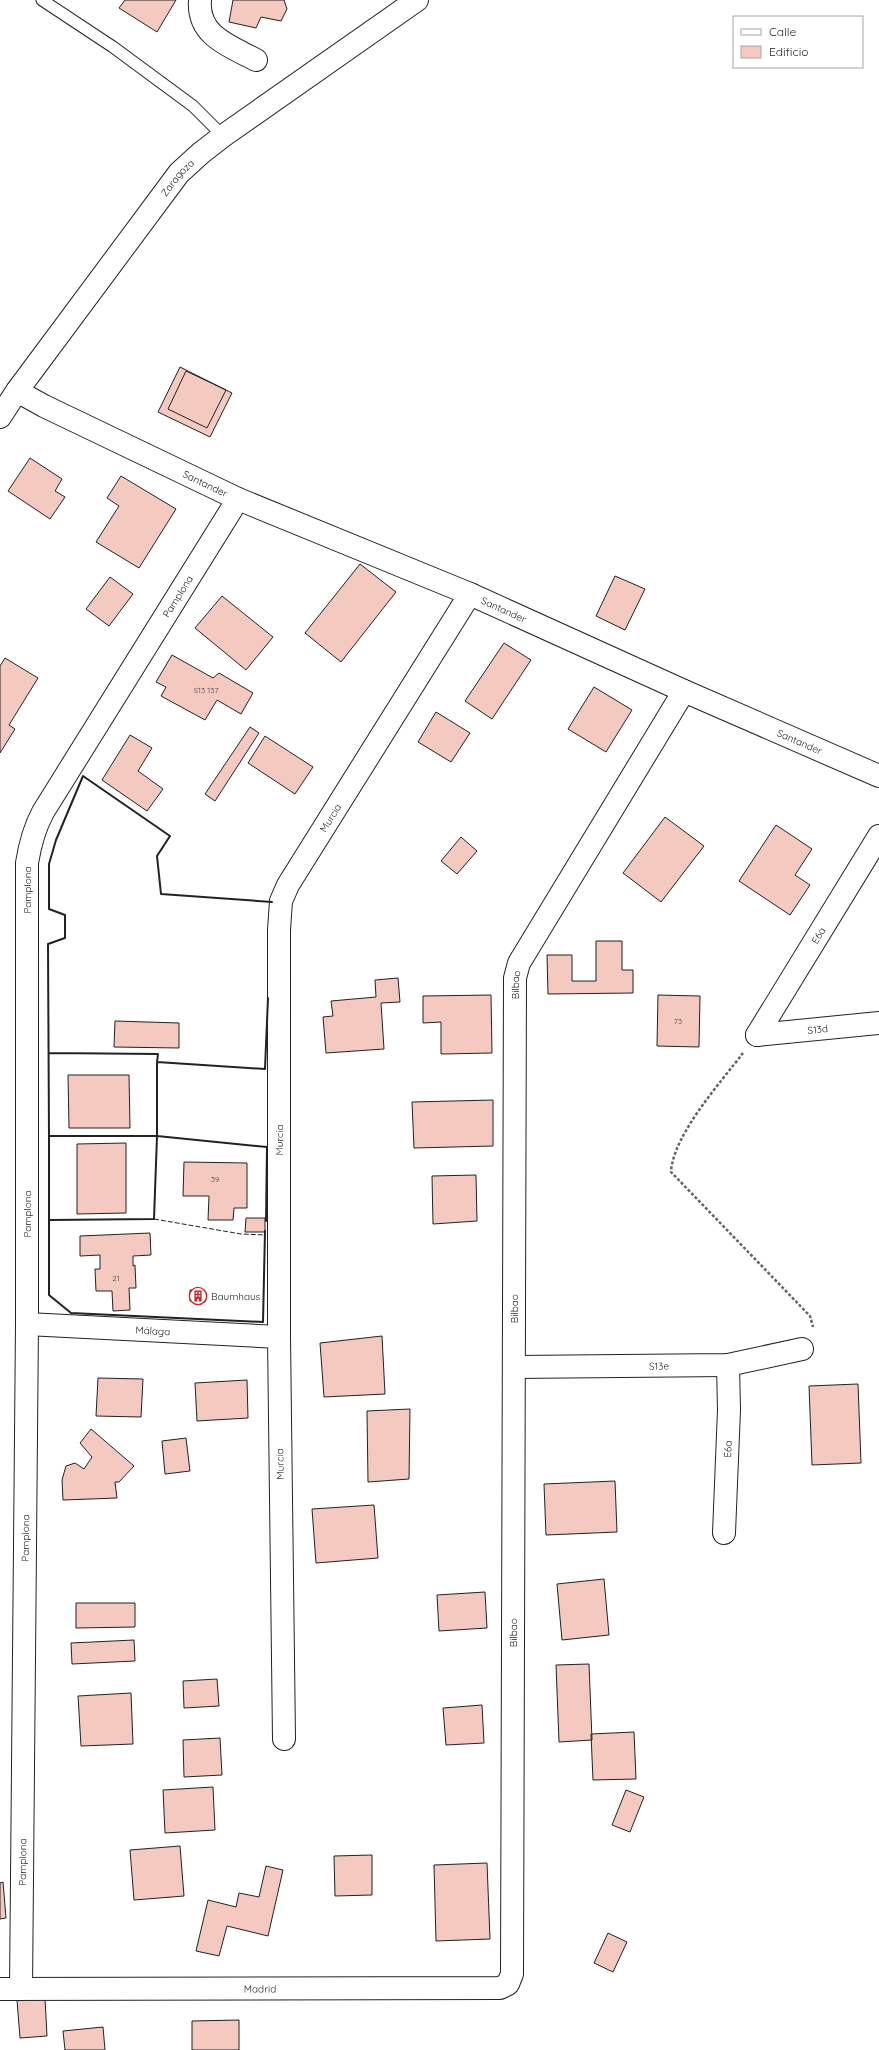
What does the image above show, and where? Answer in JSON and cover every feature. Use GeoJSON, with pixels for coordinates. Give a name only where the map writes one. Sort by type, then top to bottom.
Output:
{"type":"FeatureCollection","features":[{"type":"Feature","properties":{"kind":"street"},"geometry":{"type":"LineString","coordinates":[[200,0],[200,12],[204,25],[211,35],[256,60]]}},
{"type":"Feature","properties":{"kind":"street","name":"Zaragoza"},"geometry":{"type":"LineString","coordinates":[[0,417],[17,391],[179,173],[223,136],[417,0]]}},
{"type":"Feature","properties":{"kind":"street","name":"Santander"},"geometry":{"type":"LineString","coordinates":[[17,391],[44,406],[238,499],[470,594],[684,691],[879,776]]}},
{"type":"Feature","properties":{"kind":"street","name":"Pamplona"},"geometry":{"type":"LineString","coordinates":[[11,1989],[27,1324],[27,863],[34,828],[43,812],[238,499]]}},
{"type":"Feature","properties":{"kind":"street","name":"Murcia"},"geometry":{"type":"LineString","coordinates":[[284,1739],[279,1337],[279,930],[281,901],[288,885],[470,594]]}},
{"type":"Feature","properties":{"kind":"street","name":"Bilbao"},"geometry":{"type":"LineString","coordinates":[[512,1974],[515,978],[519,963],[684,691]]}},
{"type":"Feature","properties":{"kind":"street","name":"E6a"},"geometry":{"type":"LineString","coordinates":[[756,1035],[879,836]]}},
{"type":"Feature","properties":{"kind":"street","name":"S13d"},"geometry":{"type":"LineString","coordinates":[[756,1035],[879,1023]]}},
{"type":"Feature","properties":{"kind":"street","name":"Málaga"},"geometry":{"type":"LineString","coordinates":[[27,1324],[279,1337]]}},
{"type":"Feature","properties":{"kind":"street","name":"S13e"},"geometry":{"type":"LineString","coordinates":[[515,1367],[728,1365],[802,1349]]}},
{"type":"Feature","properties":{"kind":"street","name":"E6a"},"geometry":{"type":"LineString","coordinates":[[724,1533],[729,1410],[728,1365]]}},
{"type":"Feature","properties":{"kind":"street","name":"Madrid"},"geometry":{"type":"LineString","coordinates":[[11,1989],[500,1988],[508,1984],[512,1974]]}},
{"type":"Feature","properties":{"kind":"lane"},"geometry":{"type":"LineString","coordinates":[[42,0],[113,47],[193,106],[223,136]]}},
{"type":"Feature","properties":{"kind":"path"},"geometry":{"type":"LineString","coordinates":[[756,1035],[689,1124],[671,1162],[671,1172],[810,1316],[814,1331],[802,1349]]}},
{"type":"Feature","properties":{"kind":"building"},"geometry":{"type":"Polygon","coordinates":[[[125,0],[176,0],[157,32],[119,8],[125,0]]]}},
{"type":"Feature","properties":{"kind":"building"},"geometry":{"type":"Polygon","coordinates":[[[233,0],[284,0],[287,9],[281,21],[261,17],[256,28],[229,22],[233,0]]]}},
{"type":"Feature","properties":{"kind":"building"},"geometry":{"type":"Polygon","coordinates":[[[180,367],[232,393],[210,437],[158,412],[180,367]]]}},
{"type":"Feature","properties":{"kind":"building"},"geometry":{"type":"Polygon","coordinates":[[[186,371],[226,390],[207,428],[168,409],[186,371]]]}},
{"type":"Feature","properties":{"kind":"building"},"geometry":{"type":"Polygon","coordinates":[[[30,458],[62,479],[55,491],[65,497],[50,519],[8,491],[30,458]]]}},
{"type":"Feature","properties":{"kind":"building"},"geometry":{"type":"Polygon","coordinates":[[[121,476],[176,509],[139,568],[96,542],[119,506],[107,498],[121,476]]]}},
{"type":"Feature","properties":{"kind":"building"},"geometry":{"type":"Polygon","coordinates":[[[360,564],[396,592],[341,662],[305,633],[360,564]]]}},
{"type":"Feature","properties":{"kind":"building"},"geometry":{"type":"Polygon","coordinates":[[[615,576],[645,589],[625,630],[596,616],[615,576]]]}},
{"type":"Feature","properties":{"kind":"building"},"geometry":{"type":"Polygon","coordinates":[[[110,577],[133,594],[109,626],[86,609],[110,577]]]}},
{"type":"Feature","properties":{"kind":"building"},"geometry":{"type":"Polygon","coordinates":[[[222,596],[273,637],[246,670],[195,628],[222,596]]]}},
{"type":"Feature","properties":{"kind":"building"},"geometry":{"type":"Polygon","coordinates":[[[504,643],[531,660],[492,719],[465,701],[504,643]]]}},
{"type":"Feature","properties":{"kind":"building"},"geometry":{"type":"Polygon","coordinates":[[[172,655],[213,678],[219,673],[253,693],[241,714],[217,700],[205,720],[161,696],[166,687],[156,682],[172,655]]]}},
{"type":"Feature","properties":{"kind":"building"},"geometry":{"type":"Polygon","coordinates":[[[5,658],[38,678],[9,725],[15,729],[0,753],[0,666],[5,658]]]}},
{"type":"Feature","properties":{"kind":"building"},"geometry":{"type":"Polygon","coordinates":[[[594,687],[632,710],[606,752],[568,729],[594,687]]]}},
{"type":"Feature","properties":{"kind":"building"},"geometry":{"type":"Polygon","coordinates":[[[436,712],[470,733],[451,762],[418,742],[436,712]]]}},
{"type":"Feature","properties":{"kind":"building"},"geometry":{"type":"Polygon","coordinates":[[[250,727],[259,733],[215,801],[205,794],[250,727]]]}},
{"type":"Feature","properties":{"kind":"building"},"geometry":{"type":"Polygon","coordinates":[[[130,735],[152,748],[138,771],[163,789],[147,811],[102,780],[130,735]]]}},
{"type":"Feature","properties":{"kind":"building"},"geometry":{"type":"Polygon","coordinates":[[[265,736],[313,767],[295,794],[248,763],[265,736]]]}},
{"type":"Feature","properties":{"kind":"building"},"geometry":{"type":"Polygon","coordinates":[[[665,817],[704,846],[661,902],[623,873],[665,817]]]}},
{"type":"Feature","properties":{"kind":"building"},"geometry":{"type":"Polygon","coordinates":[[[776,825],[812,849],[795,875],[810,885],[790,915],[739,881],[776,825]]]}},
{"type":"Feature","properties":{"kind":"building"},"geometry":{"type":"Polygon","coordinates":[[[461,837],[477,851],[457,874],[441,861],[461,837]]]}},
{"type":"Feature","properties":{"kind":"building"},"geometry":{"type":"Polygon","coordinates":[[[596,941],[622,941],[622,970],[633,970],[633,993],[548,994],[547,955],[572,955],[572,981],[596,981],[596,941]]]}},
{"type":"Feature","properties":{"kind":"building"},"geometry":{"type":"Polygon","coordinates":[[[398,978],[400,1002],[381,1003],[384,1049],[326,1053],[323,1017],[333,1016],[331,1001],[376,997],[375,980],[398,978]]]}},
{"type":"Feature","properties":{"kind":"building"},"geometry":{"type":"Polygon","coordinates":[[[491,995],[492,1053],[441,1054],[441,1022],[423,1023],[423,996],[491,995]]]}},
{"type":"Feature","properties":{"kind":"building"},"geometry":{"type":"Polygon","coordinates":[[[658,995],[700,996],[699,1047],[657,1046],[658,995]]]}},
{"type":"Feature","properties":{"kind":"building"},"geometry":{"type":"Polygon","coordinates":[[[115,1021],[179,1023],[179,1048],[114,1047],[115,1021]]]}},
{"type":"Feature","properties":{"kind":"building"},"geometry":{"type":"Polygon","coordinates":[[[68,1075],[129,1075],[130,1128],[69,1128],[68,1075]]]}},
{"type":"Feature","properties":{"kind":"building"},"geometry":{"type":"Polygon","coordinates":[[[493,1100],[493,1146],[414,1148],[412,1102],[493,1100]]]}},
{"type":"Feature","properties":{"kind":"building"},"geometry":{"type":"Polygon","coordinates":[[[126,1143],[126,1213],[77,1214],[77,1144],[126,1143]]]}},
{"type":"Feature","properties":{"kind":"building"},"geometry":{"type":"Polygon","coordinates":[[[184,1162],[247,1163],[247,1208],[234,1208],[233,1220],[208,1220],[209,1196],[183,1196],[184,1162]]]}},
{"type":"Feature","properties":{"kind":"building"},"geometry":{"type":"Polygon","coordinates":[[[476,1175],[477,1221],[433,1224],[432,1176],[476,1175]]]}},
{"type":"Feature","properties":{"kind":"building"},"geometry":{"type":"Polygon","coordinates":[[[246,1218],[265,1218],[265,1232],[245,1232],[246,1218]]]}},
{"type":"Feature","properties":{"kind":"building"},"geometry":{"type":"Polygon","coordinates":[[[150,1233],[151,1255],[133,1256],[136,1288],[129,1288],[130,1310],[113,1311],[112,1291],[96,1291],[95,1269],[100,1269],[100,1255],[80,1256],[80,1236],[150,1233]]]}},
{"type":"Feature","properties":{"kind":"building","name":"Baumhaus"},"geometry":{"type":"Polygon","coordinates":[[[190,1290],[205,1291],[205,1302],[190,1301],[190,1290]]]}},
{"type":"Feature","properties":{"kind":"building"},"geometry":{"type":"Polygon","coordinates":[[[382,1336],[385,1394],[324,1397],[320,1343],[382,1336]]]}},
{"type":"Feature","properties":{"kind":"building"},"geometry":{"type":"Polygon","coordinates":[[[98,1378],[143,1379],[141,1417],[96,1416],[98,1378]]]}},
{"type":"Feature","properties":{"kind":"building"},"geometry":{"type":"Polygon","coordinates":[[[247,1380],[248,1418],[197,1421],[195,1383],[247,1380]]]}},
{"type":"Feature","properties":{"kind":"building"},"geometry":{"type":"Polygon","coordinates":[[[858,1384],[861,1463],[812,1465],[809,1386],[858,1384]]]}},
{"type":"Feature","properties":{"kind":"building"},"geometry":{"type":"Polygon","coordinates":[[[410,1409],[409,1479],[368,1482],[367,1411],[410,1409]]]}},
{"type":"Feature","properties":{"kind":"building"},"geometry":{"type":"Polygon","coordinates":[[[91,1429],[134,1466],[119,1482],[115,1482],[117,1498],[63,1500],[62,1480],[66,1466],[75,1463],[84,1469],[92,1457],[80,1443],[91,1429]]]}},
{"type":"Feature","properties":{"kind":"building"},"geometry":{"type":"Polygon","coordinates":[[[186,1438],[190,1471],[165,1474],[162,1441],[186,1438]]]}},
{"type":"Feature","properties":{"kind":"building"},"geometry":{"type":"Polygon","coordinates":[[[615,1481],[617,1532],[546,1535],[544,1484],[615,1481]]]}},
{"type":"Feature","properties":{"kind":"building"},"geometry":{"type":"Polygon","coordinates":[[[374,1505],[378,1558],[316,1563],[312,1509],[374,1505]]]}},
{"type":"Feature","properties":{"kind":"building"},"geometry":{"type":"Polygon","coordinates":[[[604,1579],[609,1635],[562,1640],[557,1584],[604,1579]]]}},
{"type":"Feature","properties":{"kind":"building"},"geometry":{"type":"Polygon","coordinates":[[[485,1592],[487,1628],[439,1631],[437,1595],[485,1592]]]}},
{"type":"Feature","properties":{"kind":"building"},"geometry":{"type":"Polygon","coordinates":[[[76,1603],[135,1603],[135,1627],[76,1628],[76,1603]]]}},
{"type":"Feature","properties":{"kind":"building"},"geometry":{"type":"Polygon","coordinates":[[[134,1640],[135,1661],[72,1664],[71,1643],[134,1640]]]}},
{"type":"Feature","properties":{"kind":"building"},"geometry":{"type":"Polygon","coordinates":[[[589,1664],[592,1740],[559,1742],[556,1665],[589,1664]]]}},
{"type":"Feature","properties":{"kind":"building"},"geometry":{"type":"Polygon","coordinates":[[[217,1679],[219,1706],[184,1708],[183,1681],[217,1679]]]}},
{"type":"Feature","properties":{"kind":"building"},"geometry":{"type":"Polygon","coordinates":[[[131,1693],[133,1744],[81,1746],[78,1696],[131,1693]]]}},
{"type":"Feature","properties":{"kind":"building"},"geometry":{"type":"Polygon","coordinates":[[[482,1705],[484,1743],[446,1745],[443,1708],[482,1705]]]}},
{"type":"Feature","properties":{"kind":"building"},"geometry":{"type":"Polygon","coordinates":[[[634,1732],[636,1779],[593,1780],[591,1734],[634,1732]]]}},
{"type":"Feature","properties":{"kind":"building"},"geometry":{"type":"Polygon","coordinates":[[[220,1738],[222,1775],[184,1777],[183,1740],[220,1738]]]}},
{"type":"Feature","properties":{"kind":"building"},"geometry":{"type":"Polygon","coordinates":[[[213,1787],[215,1830],[165,1833],[163,1790],[213,1787]]]}},
{"type":"Feature","properties":{"kind":"building"},"geometry":{"type":"Polygon","coordinates":[[[626,1790],[644,1797],[630,1832],[612,1825],[626,1790]]]}},
{"type":"Feature","properties":{"kind":"building"},"geometry":{"type":"Polygon","coordinates":[[[180,1846],[184,1896],[134,1900],[130,1850],[180,1846]]]}},
{"type":"Feature","properties":{"kind":"building"},"geometry":{"type":"Polygon","coordinates":[[[372,1855],[372,1895],[335,1896],[334,1856],[372,1855]]]}},
{"type":"Feature","properties":{"kind":"building"},"geometry":{"type":"Polygon","coordinates":[[[487,1863],[490,1939],[436,1941],[434,1865],[487,1863]]]}},
{"type":"Feature","properties":{"kind":"building"},"geometry":{"type":"Polygon","coordinates":[[[266,1866],[283,1870],[268,1936],[227,1926],[219,1956],[196,1951],[208,1900],[236,1907],[239,1893],[259,1897],[266,1866]]]}},
{"type":"Feature","properties":{"kind":"building"},"geometry":{"type":"Polygon","coordinates":[[[3,1882],[6,1918],[0,1919],[0,1883],[3,1882]]]}},
{"type":"Feature","properties":{"kind":"building"},"geometry":{"type":"Polygon","coordinates":[[[608,1933],[627,1942],[613,1972],[594,1963],[608,1933]]]}},
{"type":"Feature","properties":{"kind":"building"},"geometry":{"type":"Polygon","coordinates":[[[45,1998],[47,2036],[20,2038],[17,2000],[45,1998]]]}},
{"type":"Feature","properties":{"kind":"building"},"geometry":{"type":"Polygon","coordinates":[[[239,2020],[239,2050],[192,2050],[192,2021],[239,2020]]]}},
{"type":"Feature","properties":{"kind":"building"},"geometry":{"type":"Polygon","coordinates":[[[103,2027],[105,2050],[65,2050],[63,2031],[103,2027]]]}},
{"type":"Feature","properties":{"kind":"fence"},"geometry":{"type":"LineString","coordinates":[[154,1219],[241,1234],[265,1235]]}},
{"type":"Feature","properties":{"kind":"wall"},"geometry":{"type":"LineString","coordinates":[[49,1136],[48,944],[65,938],[65,915],[49,909],[49,864],[56,840],[83,776],[170,836],[157,856],[161,894],[272,902]]}},
{"type":"Feature","properties":{"kind":"wall"},"geometry":{"type":"LineString","coordinates":[[49,1053],[158,1054],[157,1062],[265,1069],[268,998]]}},
{"type":"Feature","properties":{"kind":"wall"},"geometry":{"type":"LineString","coordinates":[[157,1062],[157,1136],[267,1147],[266,1221]]}},
{"type":"Feature","properties":{"kind":"wall"},"geometry":{"type":"LineString","coordinates":[[50,1220],[154,1219],[157,1136],[49,1136],[49,1295],[71,1313],[263,1322],[265,1231]]}},
{"type":"Feature","properties":{"kind":"place","name":"Baumhaus"},"geometry":{"type":"Point","coordinates":[198,1296]}}]}
